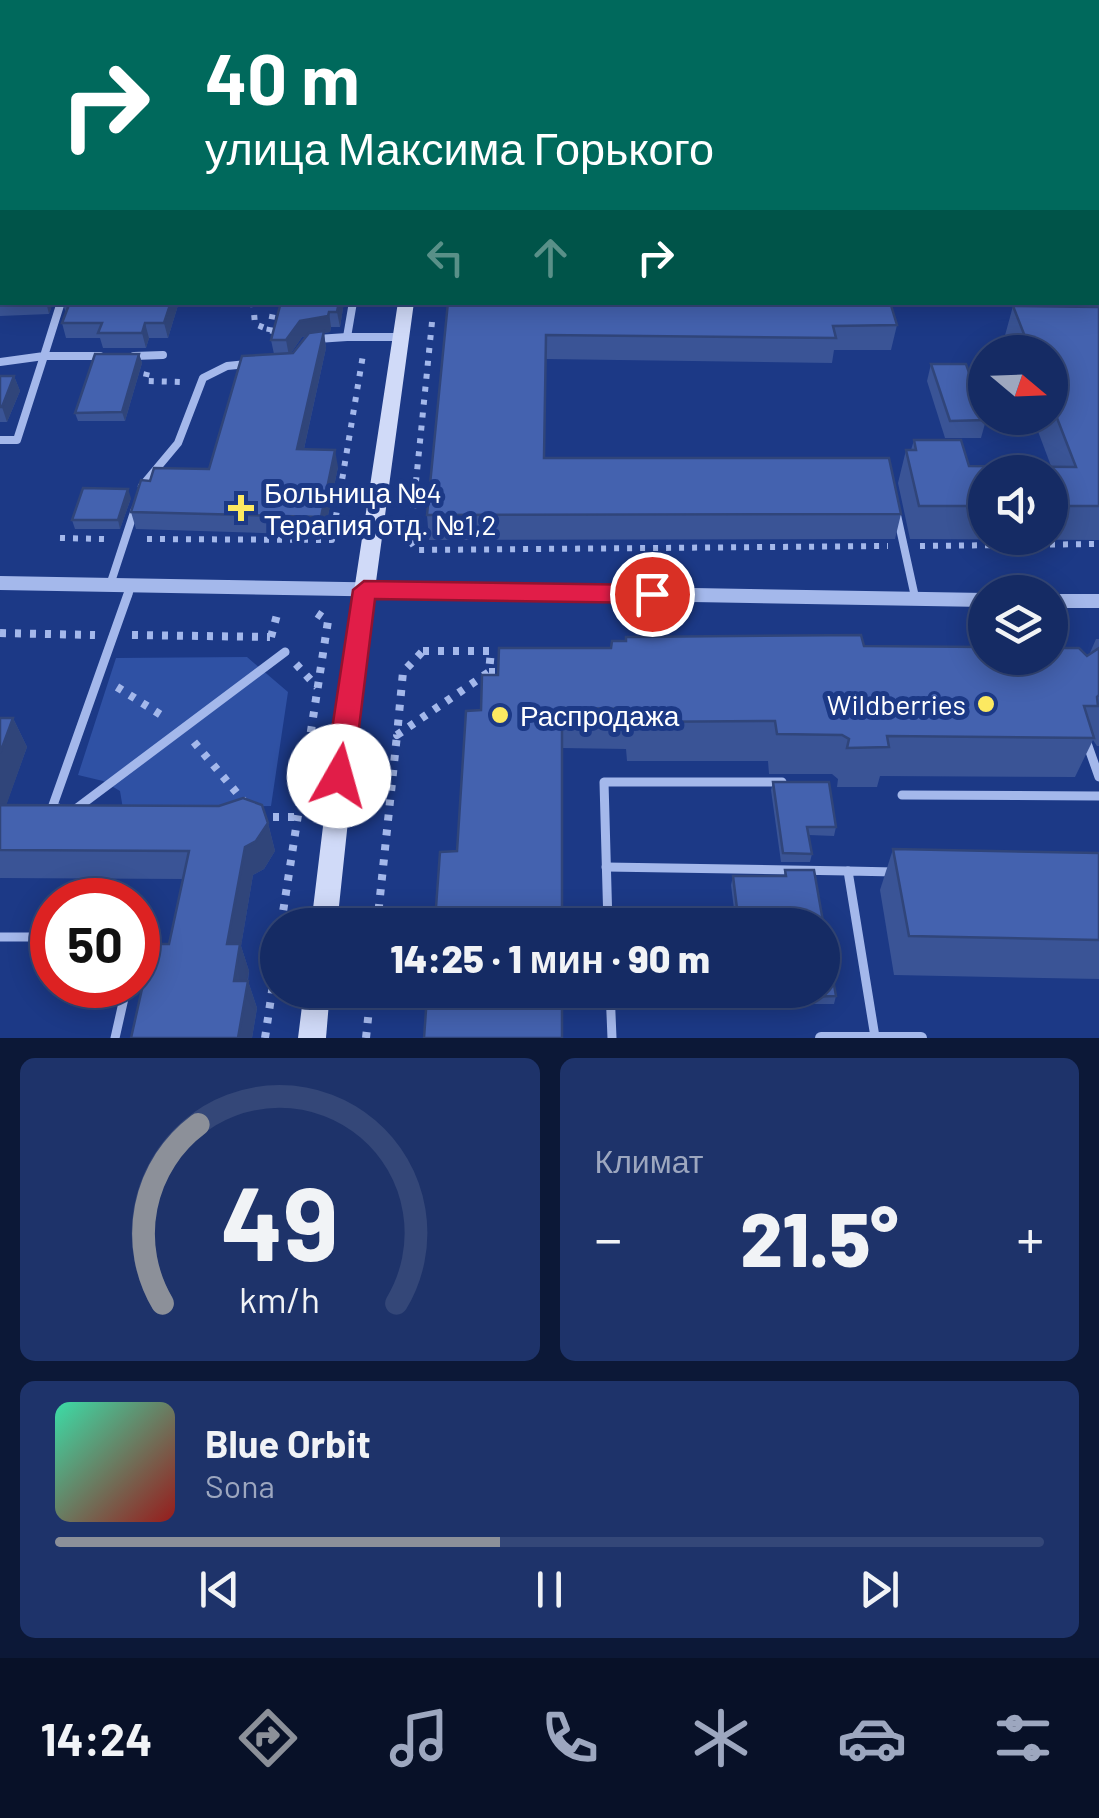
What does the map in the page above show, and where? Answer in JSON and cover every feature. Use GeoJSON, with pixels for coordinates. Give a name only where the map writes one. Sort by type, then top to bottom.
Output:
{"type":"FeatureCollection","features":[{"type":"Feature","properties":{"kind":"main road"},"geometry":{"type":"LineString","coordinates":[[326,908],[364,590],[406,305]]}},
{"type":"Feature","properties":{"kind":"main road"},"geometry":{"type":"LineString","coordinates":[[312,1038],[315,1008]]}},
{"type":"Feature","properties":{"kind":"street"},"geometry":{"type":"LineString","coordinates":[[0,583],[968,600]]}},
{"type":"Feature","properties":{"kind":"street"},"geometry":{"type":"LineString","coordinates":[[1068,601],[1099,602]]}},
{"type":"Feature","properties":{"kind":"street"},"geometry":{"type":"LineString","coordinates":[[821,1038],[920,1038]]}},
{"type":"Feature","properties":{"kind":"lane"},"geometry":{"type":"LineString","coordinates":[[0,440],[16,440],[60,305]]}},
{"type":"Feature","properties":{"kind":"lane"},"geometry":{"type":"LineString","coordinates":[[346,337],[352,305]]}},
{"type":"Feature","properties":{"kind":"lane"},"geometry":{"type":"LineString","coordinates":[[307,340],[401,337]]}},
{"type":"Feature","properties":{"kind":"lane"},"geometry":{"type":"LineString","coordinates":[[0,362],[44,356],[114,356]]}},
{"type":"Feature","properties":{"kind":"lane"},"geometry":{"type":"LineString","coordinates":[[131,356],[162,356]]}},
{"type":"Feature","properties":{"kind":"lane"},"geometry":{"type":"LineString","coordinates":[[110,585],[143,484],[178,444],[202,376],[220,364],[256,364]]}},
{"type":"Feature","properties":{"kind":"lane"},"geometry":{"type":"LineString","coordinates":[[894,502],[915,598]]}},
{"type":"Feature","properties":{"kind":"lane"},"geometry":{"type":"LineString","coordinates":[[132,586],[52,808],[82,808],[284,652]]}},
{"type":"Feature","properties":{"kind":"lane"},"geometry":{"type":"LineString","coordinates":[[1086,739],[1099,777]]}},
{"type":"Feature","properties":{"kind":"lane"},"geometry":{"type":"LineString","coordinates":[[607,908],[604,782],[793,782]]}},
{"type":"Feature","properties":{"kind":"lane"},"geometry":{"type":"LineString","coordinates":[[902,795],[1099,796]]}},
{"type":"Feature","properties":{"kind":"lane"},"geometry":{"type":"LineString","coordinates":[[606,867],[906,872]]}},
{"type":"Feature","properties":{"kind":"lane"},"geometry":{"type":"LineString","coordinates":[[848,871],[875,1037]]}},
{"type":"Feature","properties":{"kind":"lane"},"geometry":{"type":"LineString","coordinates":[[0,937],[30,937]]}},
{"type":"Feature","properties":{"kind":"lane"},"geometry":{"type":"LineString","coordinates":[[115,1038],[122,1008]]}},
{"type":"Feature","properties":{"kind":"lane"},"geometry":{"type":"LineString","coordinates":[[611,1008],[612,1038]]}},
{"type":"Feature","properties":{"kind":"path"},"geometry":{"type":"LineString","coordinates":[[253,305],[255,324],[269,332],[307,340]]}},
{"type":"Feature","properties":{"kind":"path"},"geometry":{"type":"LineString","coordinates":[[269,332],[274,305]]}},
{"type":"Feature","properties":{"kind":"path"},"geometry":{"type":"LineString","coordinates":[[434,305],[410,541],[416,550],[1099,544]]}},
{"type":"Feature","properties":{"kind":"path"},"geometry":{"type":"LineString","coordinates":[[60,538],[332,540],[366,337]]}},
{"type":"Feature","properties":{"kind":"path"},"geometry":{"type":"LineString","coordinates":[[379,908],[404,672],[422,651],[491,651],[489,672]]}},
{"type":"Feature","properties":{"kind":"path"},"geometry":{"type":"LineString","coordinates":[[397,735],[489,672],[509,672]]}},
{"type":"Feature","properties":{"kind":"path"},"geometry":{"type":"LineString","coordinates":[[284,908],[317,687]]}},
{"type":"Feature","properties":{"kind":"path"},"geometry":{"type":"LineString","coordinates":[[238,818],[297,818]]}},
{"type":"Feature","properties":{"kind":"path"},"geometry":{"type":"LineString","coordinates":[[265,1038],[269,1008]]}},
{"type":"Feature","properties":{"kind":"path"},"geometry":{"type":"LineString","coordinates":[[366,1038],[368,1008]]}},
{"type":"Feature","properties":{"kind":"shaded area"},"geometry":{"type":"Polygon","coordinates":[[[247,657],[288,692],[271,806],[123,809],[120,791],[103,781],[78,775],[116,658],[247,657]]]}},
{"type":"Feature","properties":{"kind":"building"},"geometry":{"type":"Polygon","coordinates":[[[69,305],[170,305],[164,323],[145,323],[142,333],[98,333],[102,323],[62,323],[69,305]]]}},
{"type":"Feature","properties":{"kind":"building"},"geometry":{"type":"Polygon","coordinates":[[[280,305],[338,305],[337,312],[329,312],[328,316],[300,321],[286,340],[271,340],[280,305]]]}},
{"type":"Feature","properties":{"kind":"building"},"geometry":{"type":"Polygon","coordinates":[[[448,305],[891,305],[897,325],[833,326],[836,338],[546,335],[544,458],[889,458],[901,514],[427,515],[448,305]]]}},
{"type":"Feature","properties":{"kind":"building"},"geometry":{"type":"Polygon","coordinates":[[[1013,306],[1099,307],[1099,506],[1068,506],[1068,467],[1076,467],[1064,435],[1068,435],[1068,335],[1024,335],[1013,306]]]}},
{"type":"Feature","properties":{"kind":"building"},"geometry":{"type":"Polygon","coordinates":[[[324,331],[297,449],[335,450],[321,517],[131,512],[141,480],[150,481],[154,468],[209,469],[242,356],[293,353],[309,333],[324,331]]]}},
{"type":"Feature","properties":{"kind":"building"},"geometry":{"type":"Polygon","coordinates":[[[95,354],[139,354],[122,412],[75,413],[95,354]]]}},
{"type":"Feature","properties":{"kind":"building"},"geometry":{"type":"Polygon","coordinates":[[[931,364],[966,364],[968,370],[968,420],[950,421],[931,364]]]}},
{"type":"Feature","properties":{"kind":"building"},"geometry":{"type":"Polygon","coordinates":[[[0,376],[14,376],[2,407],[0,407],[0,376]]]}},
{"type":"Feature","properties":{"kind":"building"},"geometry":{"type":"Polygon","coordinates":[[[914,440],[961,440],[968,463],[968,506],[919,506],[906,450],[916,450],[914,440]]]}},
{"type":"Feature","properties":{"kind":"building"},"geometry":{"type":"Polygon","coordinates":[[[83,488],[128,489],[118,520],[72,520],[83,488]]]}},
{"type":"Feature","properties":{"kind":"building"},"geometry":{"type":"Polygon","coordinates":[[[861,635],[864,646],[968,647],[968,675],[1068,675],[1068,648],[1079,648],[1087,656],[1099,648],[1098,706],[1084,706],[1094,738],[887,736],[889,747],[847,748],[849,739],[842,735],[777,734],[775,721],[630,722],[629,709],[562,708],[562,908],[436,908],[440,852],[457,851],[466,711],[481,710],[482,675],[498,675],[499,648],[611,648],[612,641],[626,641],[626,637],[861,635]]]}},
{"type":"Feature","properties":{"kind":"building"},"geometry":{"type":"Polygon","coordinates":[[[0,718],[13,718],[0,753],[0,718]]]}},
{"type":"Feature","properties":{"kind":"building"},"geometry":{"type":"Polygon","coordinates":[[[773,782],[829,782],[836,827],[807,827],[812,854],[783,853],[773,782]]]}},
{"type":"Feature","properties":{"kind":"building"},"geometry":{"type":"Polygon","coordinates":[[[243,798],[262,805],[268,823],[256,841],[245,847],[227,944],[240,944],[234,981],[248,981],[238,1038],[131,1038],[138,1008],[160,1008],[160,944],[169,944],[189,851],[0,850],[0,805],[219,806],[243,798]]]}},
{"type":"Feature","properties":{"kind":"building"},"geometry":{"type":"Polygon","coordinates":[[[893,849],[1099,853],[1099,940],[909,936],[893,849]]]}},
{"type":"Feature","properties":{"kind":"building"},"geometry":{"type":"Polygon","coordinates":[[[785,870],[814,870],[821,908],[737,908],[733,876],[786,876],[785,870]]]}},
{"type":"Feature","properties":{"kind":"building"},"geometry":{"type":"Polygon","coordinates":[[[426,1008],[562,1008],[562,1038],[424,1038],[426,1008]]]}},
{"type":"Feature","properties":{"kind":"place","name":"Больница №4 Терапия отд. №1,2"},"geometry":{"type":"Point","coordinates":[241,508]}},
{"type":"Feature","properties":{"kind":"place","name":"Wildberries"},"geometry":{"type":"Point","coordinates":[986,704]}},
{"type":"Feature","properties":{"kind":"place","name":"Распродажа"},"geometry":{"type":"Point","coordinates":[500,715]}},
{"type":"Feature","properties":{"kind":"route"},"geometry":{"type":"LineString","coordinates":[[339,776],[364,590],[652,594]]}}]}
